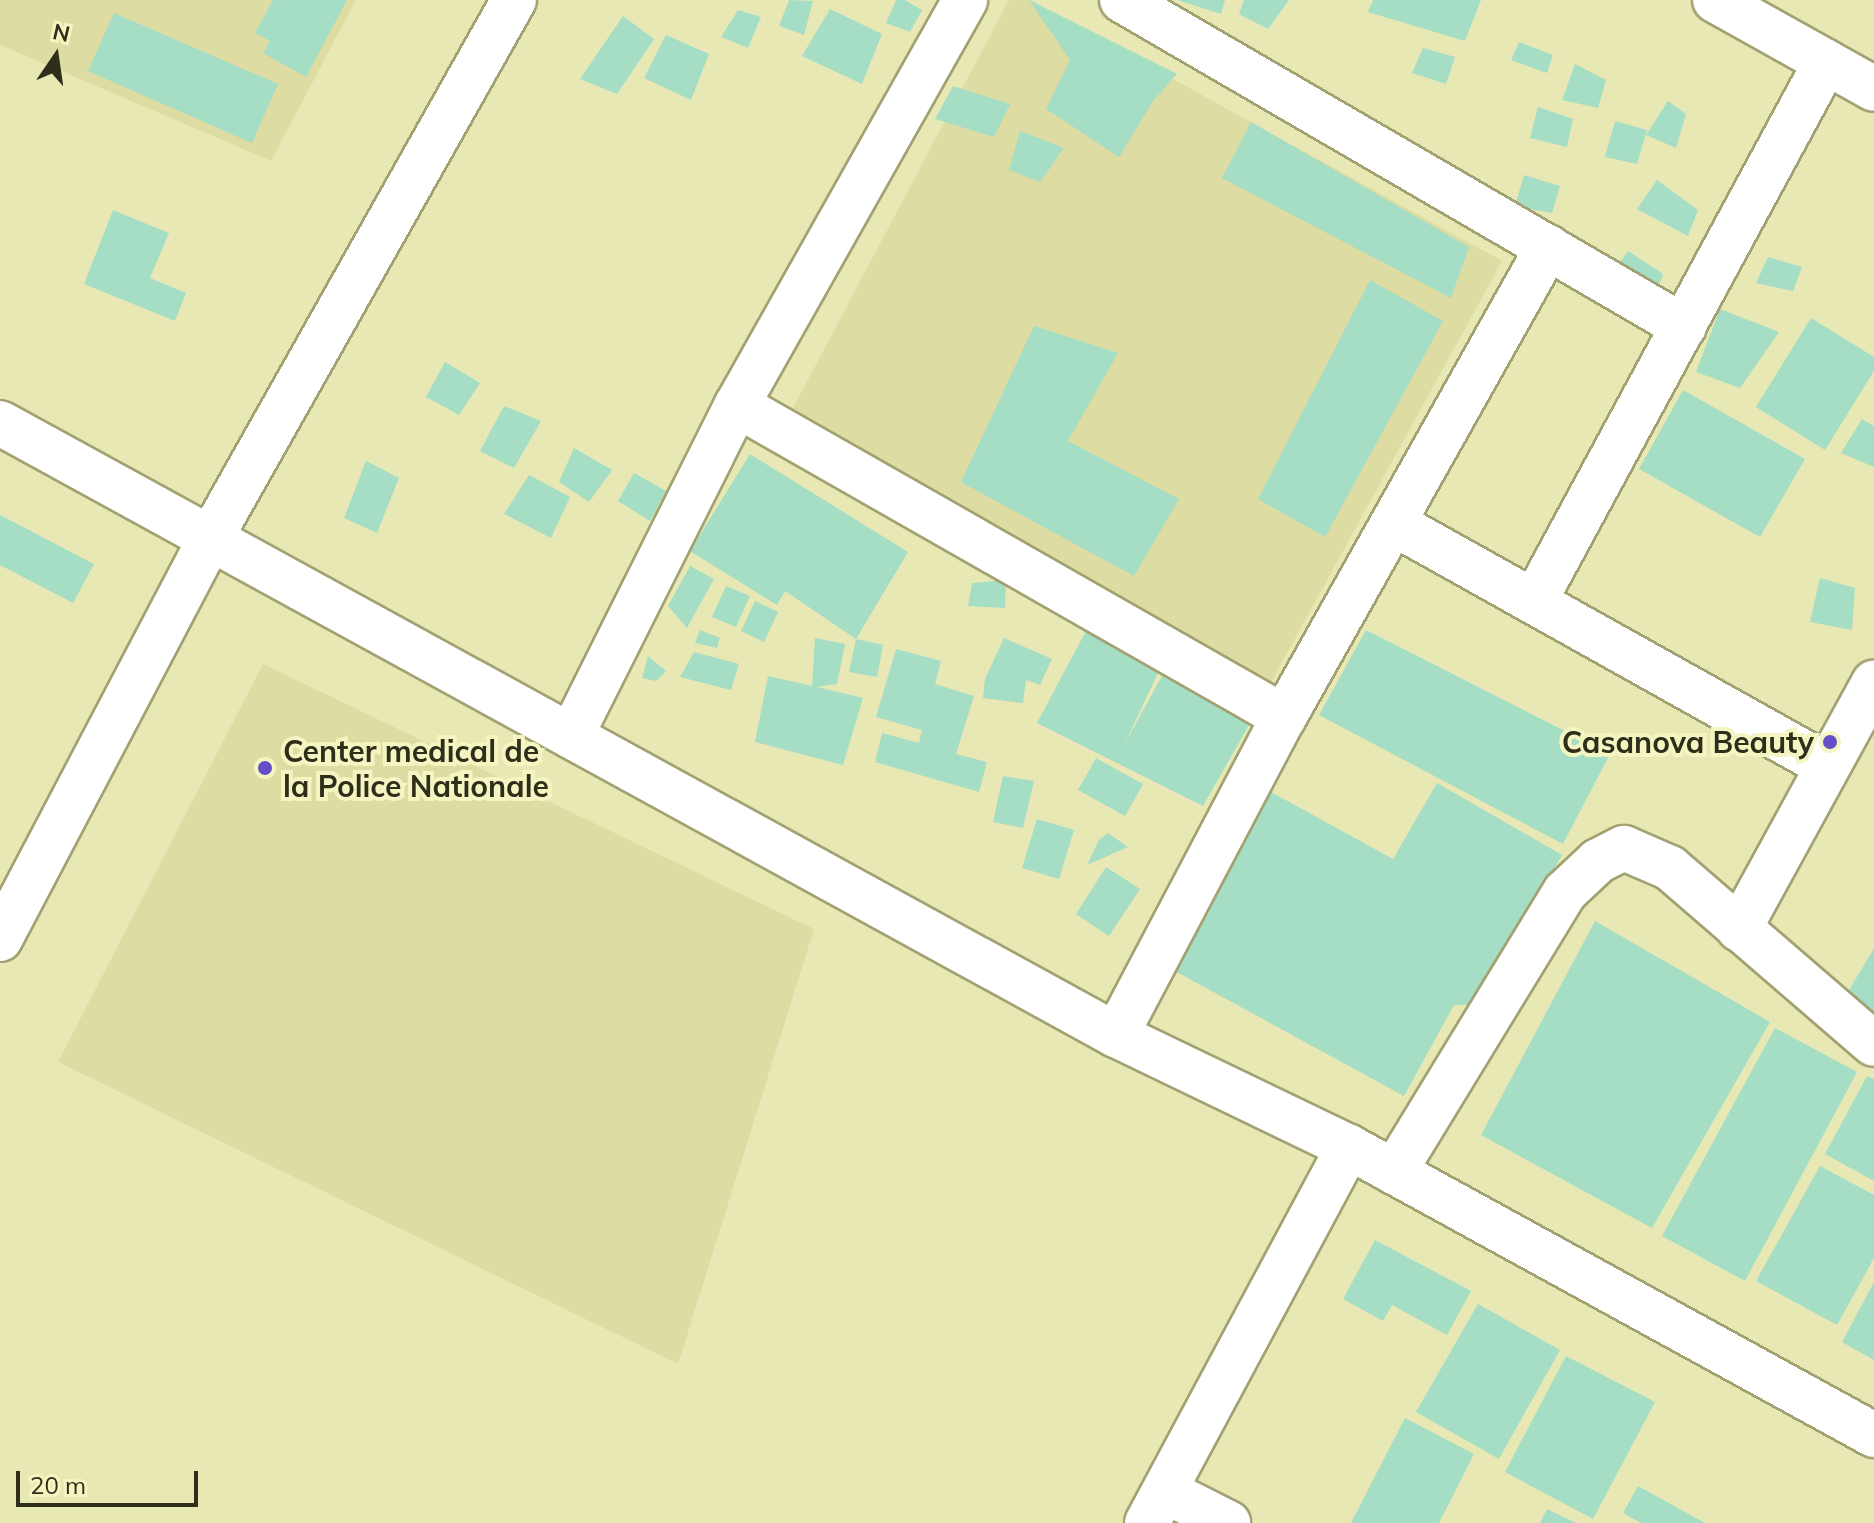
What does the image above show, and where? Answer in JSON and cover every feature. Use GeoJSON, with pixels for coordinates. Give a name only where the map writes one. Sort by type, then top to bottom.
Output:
{"type":"FeatureCollection","features":[{"type":"Feature","properties":{"kind":"street"},"geometry":{"type":"LineString","coordinates":[[0,939],[210,539],[514,0]]}},
{"type":"Feature","properties":{"kind":"street"},"geometry":{"type":"LineString","coordinates":[[571,736],[737,405],[965,0]]}},
{"type":"Feature","properties":{"kind":"street"},"geometry":{"type":"LineString","coordinates":[[1122,0],[1684,327]]}},
{"type":"Feature","properties":{"kind":"street"},"geometry":{"type":"LineString","coordinates":[[1715,0],[1874,89]]}},
{"type":"Feature","properties":{"kind":"street"},"geometry":{"type":"LineString","coordinates":[[1534,602],[1826,62]]}},
{"type":"Feature","properties":{"kind":"street"},"geometry":{"type":"LineString","coordinates":[[1116,1035],[1284,717],[1548,247]]}},
{"type":"Feature","properties":{"kind":"street"},"geometry":{"type":"LineString","coordinates":[[737,405],[1284,717]]}},
{"type":"Feature","properties":{"kind":"street"},"geometry":{"type":"LineString","coordinates":[[0,423],[1116,1035],[1349,1147],[1874,1435]]}},
{"type":"Feature","properties":{"kind":"street"},"geometry":{"type":"LineString","coordinates":[[1393,523],[1828,766]]}},
{"type":"Feature","properties":{"kind":"street"},"geometry":{"type":"LineString","coordinates":[[1739,929],[1874,682]]}},
{"type":"Feature","properties":{"kind":"street"},"geometry":{"type":"LineString","coordinates":[[1394,1172],[1565,892],[1598,861],[1624,848],[1670,868],[1874,1044]]}},
{"type":"Feature","properties":{"kind":"street"},"geometry":{"type":"LineString","coordinates":[[1228,1523],[1156,1507],[1349,1147]]}},
{"type":"Feature","properties":{"kind":"shaded area"},"geometry":{"type":"Polygon","coordinates":[[[0,0],[356,0],[271,161],[0,45],[0,0]]]}},
{"type":"Feature","properties":{"kind":"shaded area"},"geometry":{"type":"Polygon","coordinates":[[[1009,0],[1030,0],[1502,261],[1269,686],[793,408],[1009,0]]]}},
{"type":"Feature","properties":{"kind":"shaded area"},"geometry":{"type":"Polygon","coordinates":[[[263,664],[814,929],[678,1364],[58,1062],[263,664]]]}},
{"type":"Feature","properties":{"kind":"building"},"geometry":{"type":"Polygon","coordinates":[[[273,0],[347,0],[306,77],[263,53],[270,41],[255,33],[273,0]]]}},
{"type":"Feature","properties":{"kind":"building"},"geometry":{"type":"Polygon","coordinates":[[[789,0],[813,1],[804,35],[779,26],[789,0]]]}},
{"type":"Feature","properties":{"kind":"building"},"geometry":{"type":"Polygon","coordinates":[[[896,0],[905,0],[922,10],[910,32],[886,23],[896,0]]]}},
{"type":"Feature","properties":{"kind":"building"},"geometry":{"type":"Polygon","coordinates":[[[1029,0],[1177,74],[1153,101],[1119,157],[1046,109],[1070,60],[1029,0]]]}},
{"type":"Feature","properties":{"kind":"building"},"geometry":{"type":"Polygon","coordinates":[[[1177,0],[1225,0],[1221,14],[1177,0]]]}},
{"type":"Feature","properties":{"kind":"building"},"geometry":{"type":"Polygon","coordinates":[[[1244,0],[1289,0],[1268,29],[1239,14],[1244,0]]]}},
{"type":"Feature","properties":{"kind":"building"},"geometry":{"type":"Polygon","coordinates":[[[1373,0],[1481,0],[1465,41],[1368,12],[1373,0]]]}},
{"type":"Feature","properties":{"kind":"building"},"geometry":{"type":"Polygon","coordinates":[[[830,9],[882,34],[862,84],[802,56],[830,9]]]}},
{"type":"Feature","properties":{"kind":"building"},"geometry":{"type":"Polygon","coordinates":[[[738,10],[761,17],[748,48],[721,37],[738,10]]]}},
{"type":"Feature","properties":{"kind":"building"},"geometry":{"type":"Polygon","coordinates":[[[114,13],[278,84],[252,143],[88,71],[114,13]]]}},
{"type":"Feature","properties":{"kind":"building"},"geometry":{"type":"Polygon","coordinates":[[[623,16],[654,39],[617,94],[580,79],[623,16]]]}},
{"type":"Feature","properties":{"kind":"building"},"geometry":{"type":"Polygon","coordinates":[[[666,35],[709,54],[691,100],[644,78],[666,35]]]}},
{"type":"Feature","properties":{"kind":"building"},"geometry":{"type":"Polygon","coordinates":[[[1519,42],[1553,55],[1547,73],[1511,60],[1519,42]]]}},
{"type":"Feature","properties":{"kind":"building"},"geometry":{"type":"Polygon","coordinates":[[[1423,48],[1455,57],[1446,84],[1412,73],[1423,48]]]}},
{"type":"Feature","properties":{"kind":"building"},"geometry":{"type":"Polygon","coordinates":[[[1575,64],[1606,80],[1598,108],[1562,100],[1575,64]]]}},
{"type":"Feature","properties":{"kind":"building"},"geometry":{"type":"Polygon","coordinates":[[[953,86],[1010,104],[994,137],[935,119],[953,86]]]}},
{"type":"Feature","properties":{"kind":"building"},"geometry":{"type":"Polygon","coordinates":[[[1668,101],[1686,114],[1676,148],[1646,135],[1668,101]]]}},
{"type":"Feature","properties":{"kind":"building"},"geometry":{"type":"Polygon","coordinates":[[[1538,107],[1573,119],[1567,147],[1530,138],[1538,107]]]}},
{"type":"Feature","properties":{"kind":"building"},"geometry":{"type":"Polygon","coordinates":[[[1615,121],[1647,130],[1637,164],[1605,157],[1615,121]]]}},
{"type":"Feature","properties":{"kind":"building"},"geometry":{"type":"Polygon","coordinates":[[[1251,122],[1469,247],[1451,298],[1222,178],[1251,122]]]}},
{"type":"Feature","properties":{"kind":"building"},"geometry":{"type":"Polygon","coordinates":[[[1020,131],[1064,148],[1040,182],[1009,170],[1020,131]]]}},
{"type":"Feature","properties":{"kind":"building"},"geometry":{"type":"Polygon","coordinates":[[[1524,175],[1560,186],[1552,213],[1515,206],[1524,175]]]}},
{"type":"Feature","properties":{"kind":"building"},"geometry":{"type":"Polygon","coordinates":[[[1657,180],[1698,210],[1688,236],[1637,209],[1657,180]]]}},
{"type":"Feature","properties":{"kind":"building"},"geometry":{"type":"Polygon","coordinates":[[[113,210],[169,233],[150,278],[186,293],[175,321],[84,284],[113,210]]]}},
{"type":"Feature","properties":{"kind":"building"},"geometry":{"type":"Polygon","coordinates":[[[1628,251],[1663,274],[1656,295],[1616,268],[1628,251]]]}},
{"type":"Feature","properties":{"kind":"building"},"geometry":{"type":"Polygon","coordinates":[[[1768,257],[1802,267],[1793,291],[1756,283],[1768,257]]]}},
{"type":"Feature","properties":{"kind":"building"},"geometry":{"type":"Polygon","coordinates":[[[1370,280],[1443,321],[1325,537],[1258,499],[1370,280]]]}},
{"type":"Feature","properties":{"kind":"building"},"geometry":{"type":"Polygon","coordinates":[[[1720,309],[1779,332],[1740,388],[1696,372],[1720,309]]]}},
{"type":"Feature","properties":{"kind":"building"},"geometry":{"type":"Polygon","coordinates":[[[1811,318],[1874,357],[1874,371],[1825,450],[1756,407],[1811,318]]]}},
{"type":"Feature","properties":{"kind":"building"},"geometry":{"type":"Polygon","coordinates":[[[1034,326],[1118,353],[1068,441],[1179,499],[1134,576],[961,482],[1034,326]]]}},
{"type":"Feature","properties":{"kind":"building"},"geometry":{"type":"Polygon","coordinates":[[[445,362],[480,383],[459,415],[426,397],[445,362]]]}},
{"type":"Feature","properties":{"kind":"building"},"geometry":{"type":"Polygon","coordinates":[[[1683,390],[1805,459],[1760,537],[1639,469],[1683,390]]]}},
{"type":"Feature","properties":{"kind":"building"},"geometry":{"type":"Polygon","coordinates":[[[504,406],[541,421],[514,468],[480,451],[504,406]]]}},
{"type":"Feature","properties":{"kind":"building"},"geometry":{"type":"Polygon","coordinates":[[[1862,419],[1874,426],[1874,467],[1841,453],[1862,419]]]}},
{"type":"Feature","properties":{"kind":"building"},"geometry":{"type":"Polygon","coordinates":[[[574,448],[612,470],[589,502],[559,482],[574,448]]]}},
{"type":"Feature","properties":{"kind":"building"},"geometry":{"type":"Polygon","coordinates":[[[750,454],[908,552],[856,639],[785,591],[777,605],[690,551],[750,454]]]}},
{"type":"Feature","properties":{"kind":"building"},"geometry":{"type":"Polygon","coordinates":[[[366,461],[399,478],[377,533],[344,518],[366,461]]]}},
{"type":"Feature","properties":{"kind":"building"},"geometry":{"type":"Polygon","coordinates":[[[634,473],[666,491],[650,521],[618,501],[634,473]]]}},
{"type":"Feature","properties":{"kind":"building"},"geometry":{"type":"Polygon","coordinates":[[[529,475],[570,497],[551,538],[504,514],[529,475]]]}},
{"type":"Feature","properties":{"kind":"building"},"geometry":{"type":"Polygon","coordinates":[[[0,515],[94,564],[73,603],[0,565],[0,515]]]}},
{"type":"Feature","properties":{"kind":"building"},"geometry":{"type":"Polygon","coordinates":[[[690,566],[714,579],[687,628],[668,606],[690,566]]]}},
{"type":"Feature","properties":{"kind":"building"},"geometry":{"type":"Polygon","coordinates":[[[1820,578],[1855,588],[1852,630],[1810,622],[1820,578]]]}},
{"type":"Feature","properties":{"kind":"building"},"geometry":{"type":"Polygon","coordinates":[[[1006,580],[1005,608],[968,606],[972,583],[1006,580]]]}},
{"type":"Feature","properties":{"kind":"building"},"geometry":{"type":"Polygon","coordinates":[[[726,586],[750,596],[736,627],[712,617],[726,586]]]}},
{"type":"Feature","properties":{"kind":"building"},"geometry":{"type":"Polygon","coordinates":[[[755,601],[778,612],[764,642],[741,631],[755,601]]]}},
{"type":"Feature","properties":{"kind":"building"},"geometry":{"type":"Polygon","coordinates":[[[1087,629],[1160,669],[1123,747],[1169,663],[1257,711],[1203,806],[1037,723],[1087,629]]]}},
{"type":"Feature","properties":{"kind":"building"},"geometry":{"type":"Polygon","coordinates":[[[700,630],[720,638],[717,648],[695,643],[700,630]]]}},
{"type":"Feature","properties":{"kind":"building"},"geometry":{"type":"Polygon","coordinates":[[[1366,630],[1610,754],[1563,844],[1319,715],[1366,630]]]}},
{"type":"Feature","properties":{"kind":"building"},"geometry":{"type":"Polygon","coordinates":[[[815,638],[845,644],[837,684],[817,687],[863,698],[843,765],[755,742],[768,676],[812,686],[815,638]]]}},
{"type":"Feature","properties":{"kind":"building"},"geometry":{"type":"Polygon","coordinates":[[[1004,638],[1052,659],[1040,685],[1026,680],[1023,703],[983,698],[985,679],[1004,638]]]}},
{"type":"Feature","properties":{"kind":"building"},"geometry":{"type":"Polygon","coordinates":[[[856,639],[883,645],[877,677],[849,672],[856,639]]]}},
{"type":"Feature","properties":{"kind":"building"},"geometry":{"type":"Polygon","coordinates":[[[896,649],[941,661],[935,684],[974,696],[956,754],[987,762],[979,792],[875,762],[882,733],[919,743],[922,730],[876,717],[896,649]]]}},
{"type":"Feature","properties":{"kind":"building"},"geometry":{"type":"Polygon","coordinates":[[[694,652],[739,664],[731,690],[680,677],[694,652]]]}},
{"type":"Feature","properties":{"kind":"building"},"geometry":{"type":"Polygon","coordinates":[[[648,656],[666,671],[656,681],[642,678],[648,656]]]}},
{"type":"Feature","properties":{"kind":"building"},"geometry":{"type":"Polygon","coordinates":[[[1096,758],[1143,784],[1125,816],[1078,790],[1096,758]]]}},
{"type":"Feature","properties":{"kind":"building"},"geometry":{"type":"Polygon","coordinates":[[[1003,776],[1034,781],[1023,828],[993,822],[1003,776]]]}},
{"type":"Feature","properties":{"kind":"building"},"geometry":{"type":"Polygon","coordinates":[[[1437,783],[1562,855],[1474,1005],[1454,1005],[1404,1096],[1173,970],[1271,792],[1393,859],[1437,783]]]}},
{"type":"Feature","properties":{"kind":"building"},"geometry":{"type":"Polygon","coordinates":[[[1037,819],[1074,830],[1059,879],[1022,868],[1037,819]]]}},
{"type":"Feature","properties":{"kind":"building"},"geometry":{"type":"Polygon","coordinates":[[[1108,833],[1128,847],[1087,865],[1099,840],[1108,833]]]}},
{"type":"Feature","properties":{"kind":"building"},"geometry":{"type":"Polygon","coordinates":[[[1106,867],[1140,889],[1109,936],[1076,914],[1106,867]]]}},
{"type":"Feature","properties":{"kind":"building"},"geometry":{"type":"Polygon","coordinates":[[[1595,921],[1770,1022],[1652,1228],[1481,1135],[1595,921]]]}},
{"type":"Feature","properties":{"kind":"building"},"geometry":{"type":"Polygon","coordinates":[[[1874,948],[1874,1023],[1849,1009],[1849,990],[1874,948]]]}},
{"type":"Feature","properties":{"kind":"building"},"geometry":{"type":"Polygon","coordinates":[[[1775,1028],[1857,1072],[1745,1281],[1662,1236],[1775,1028]]]}},
{"type":"Feature","properties":{"kind":"building"},"geometry":{"type":"Polygon","coordinates":[[[1867,1076],[1874,1079],[1874,1181],[1825,1154],[1867,1076]]]}},
{"type":"Feature","properties":{"kind":"building"},"geometry":{"type":"Polygon","coordinates":[[[1820,1166],[1874,1195],[1874,1258],[1837,1325],[1756,1281],[1820,1166]]]}},
{"type":"Feature","properties":{"kind":"building"},"geometry":{"type":"Polygon","coordinates":[[[1375,1240],[1471,1291],[1447,1335],[1392,1305],[1383,1321],[1343,1299],[1375,1240]]]}},
{"type":"Feature","properties":{"kind":"building"},"geometry":{"type":"Polygon","coordinates":[[[1874,1282],[1874,1360],[1842,1342],[1874,1282]]]}},
{"type":"Feature","properties":{"kind":"building"},"geometry":{"type":"Polygon","coordinates":[[[1478,1304],[1560,1350],[1499,1459],[1416,1412],[1478,1304]]]}},
{"type":"Feature","properties":{"kind":"building"},"geometry":{"type":"Polygon","coordinates":[[[1566,1356],[1655,1402],[1593,1519],[1505,1472],[1566,1356]]]}},
{"type":"Feature","properties":{"kind":"building"},"geometry":{"type":"Polygon","coordinates":[[[1405,1418],[1474,1454],[1439,1523],[1351,1523],[1405,1418]]]}},
{"type":"Feature","properties":{"kind":"building"},"geometry":{"type":"Polygon","coordinates":[[[1638,1486],[1705,1523],[1641,1523],[1623,1513],[1638,1486]]]}},
{"type":"Feature","properties":{"kind":"building"},"geometry":{"type":"Polygon","coordinates":[[[1547,1509],[1576,1523],[1540,1523],[1547,1509]]]}},
{"type":"Feature","properties":{"kind":"place","name":"Casanova Beauty"},"geometry":{"type":"Point","coordinates":[1830,742]}},
{"type":"Feature","properties":{"kind":"place","name":"Center medical de la Police Nationale"},"geometry":{"type":"Point","coordinates":[265,768]}}]}
